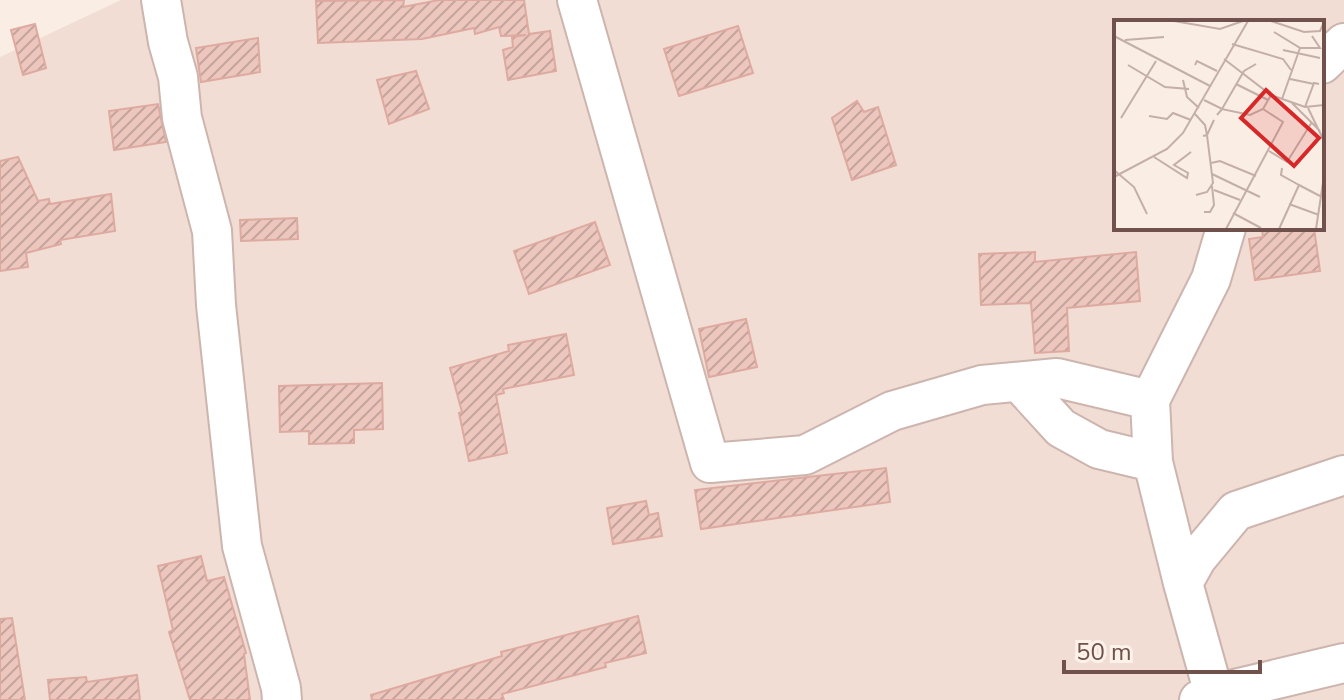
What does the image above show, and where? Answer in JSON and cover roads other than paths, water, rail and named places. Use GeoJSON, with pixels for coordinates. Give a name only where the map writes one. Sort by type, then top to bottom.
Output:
{"type":"FeatureCollection","features":[{"type":"Feature","properties":{"kind":"street"},"geometry":{"type":"LineString","coordinates":[[161,0],[178,77],[182,118],[212,231],[216,305],[242,546],[282,700]]}},
{"type":"Feature","properties":{"kind":"street"},"geometry":{"type":"LineString","coordinates":[[577,0],[710,463],[805,455],[892,411],[982,385],[1057,378],[1150,400]]}},
{"type":"Feature","properties":{"kind":"street"},"geometry":{"type":"LineString","coordinates":[[1324,62],[1344,43]]}},
{"type":"Feature","properties":{"kind":"street"},"geometry":{"type":"LineString","coordinates":[[1099,449],[1150,400],[1211,279],[1225,230]]}},
{"type":"Feature","properties":{"kind":"street"},"geometry":{"type":"LineString","coordinates":[[1019,382],[1061,428],[1099,449],[1153,462]]}},
{"type":"Feature","properties":{"kind":"street"},"geometry":{"type":"LineString","coordinates":[[1150,400],[1153,462],[1183,583],[1206,697],[1344,663]]}},
{"type":"Feature","properties":{"kind":"street"},"geometry":{"type":"LineString","coordinates":[[1183,583],[1197,558],[1236,511],[1344,475]]}}]}
